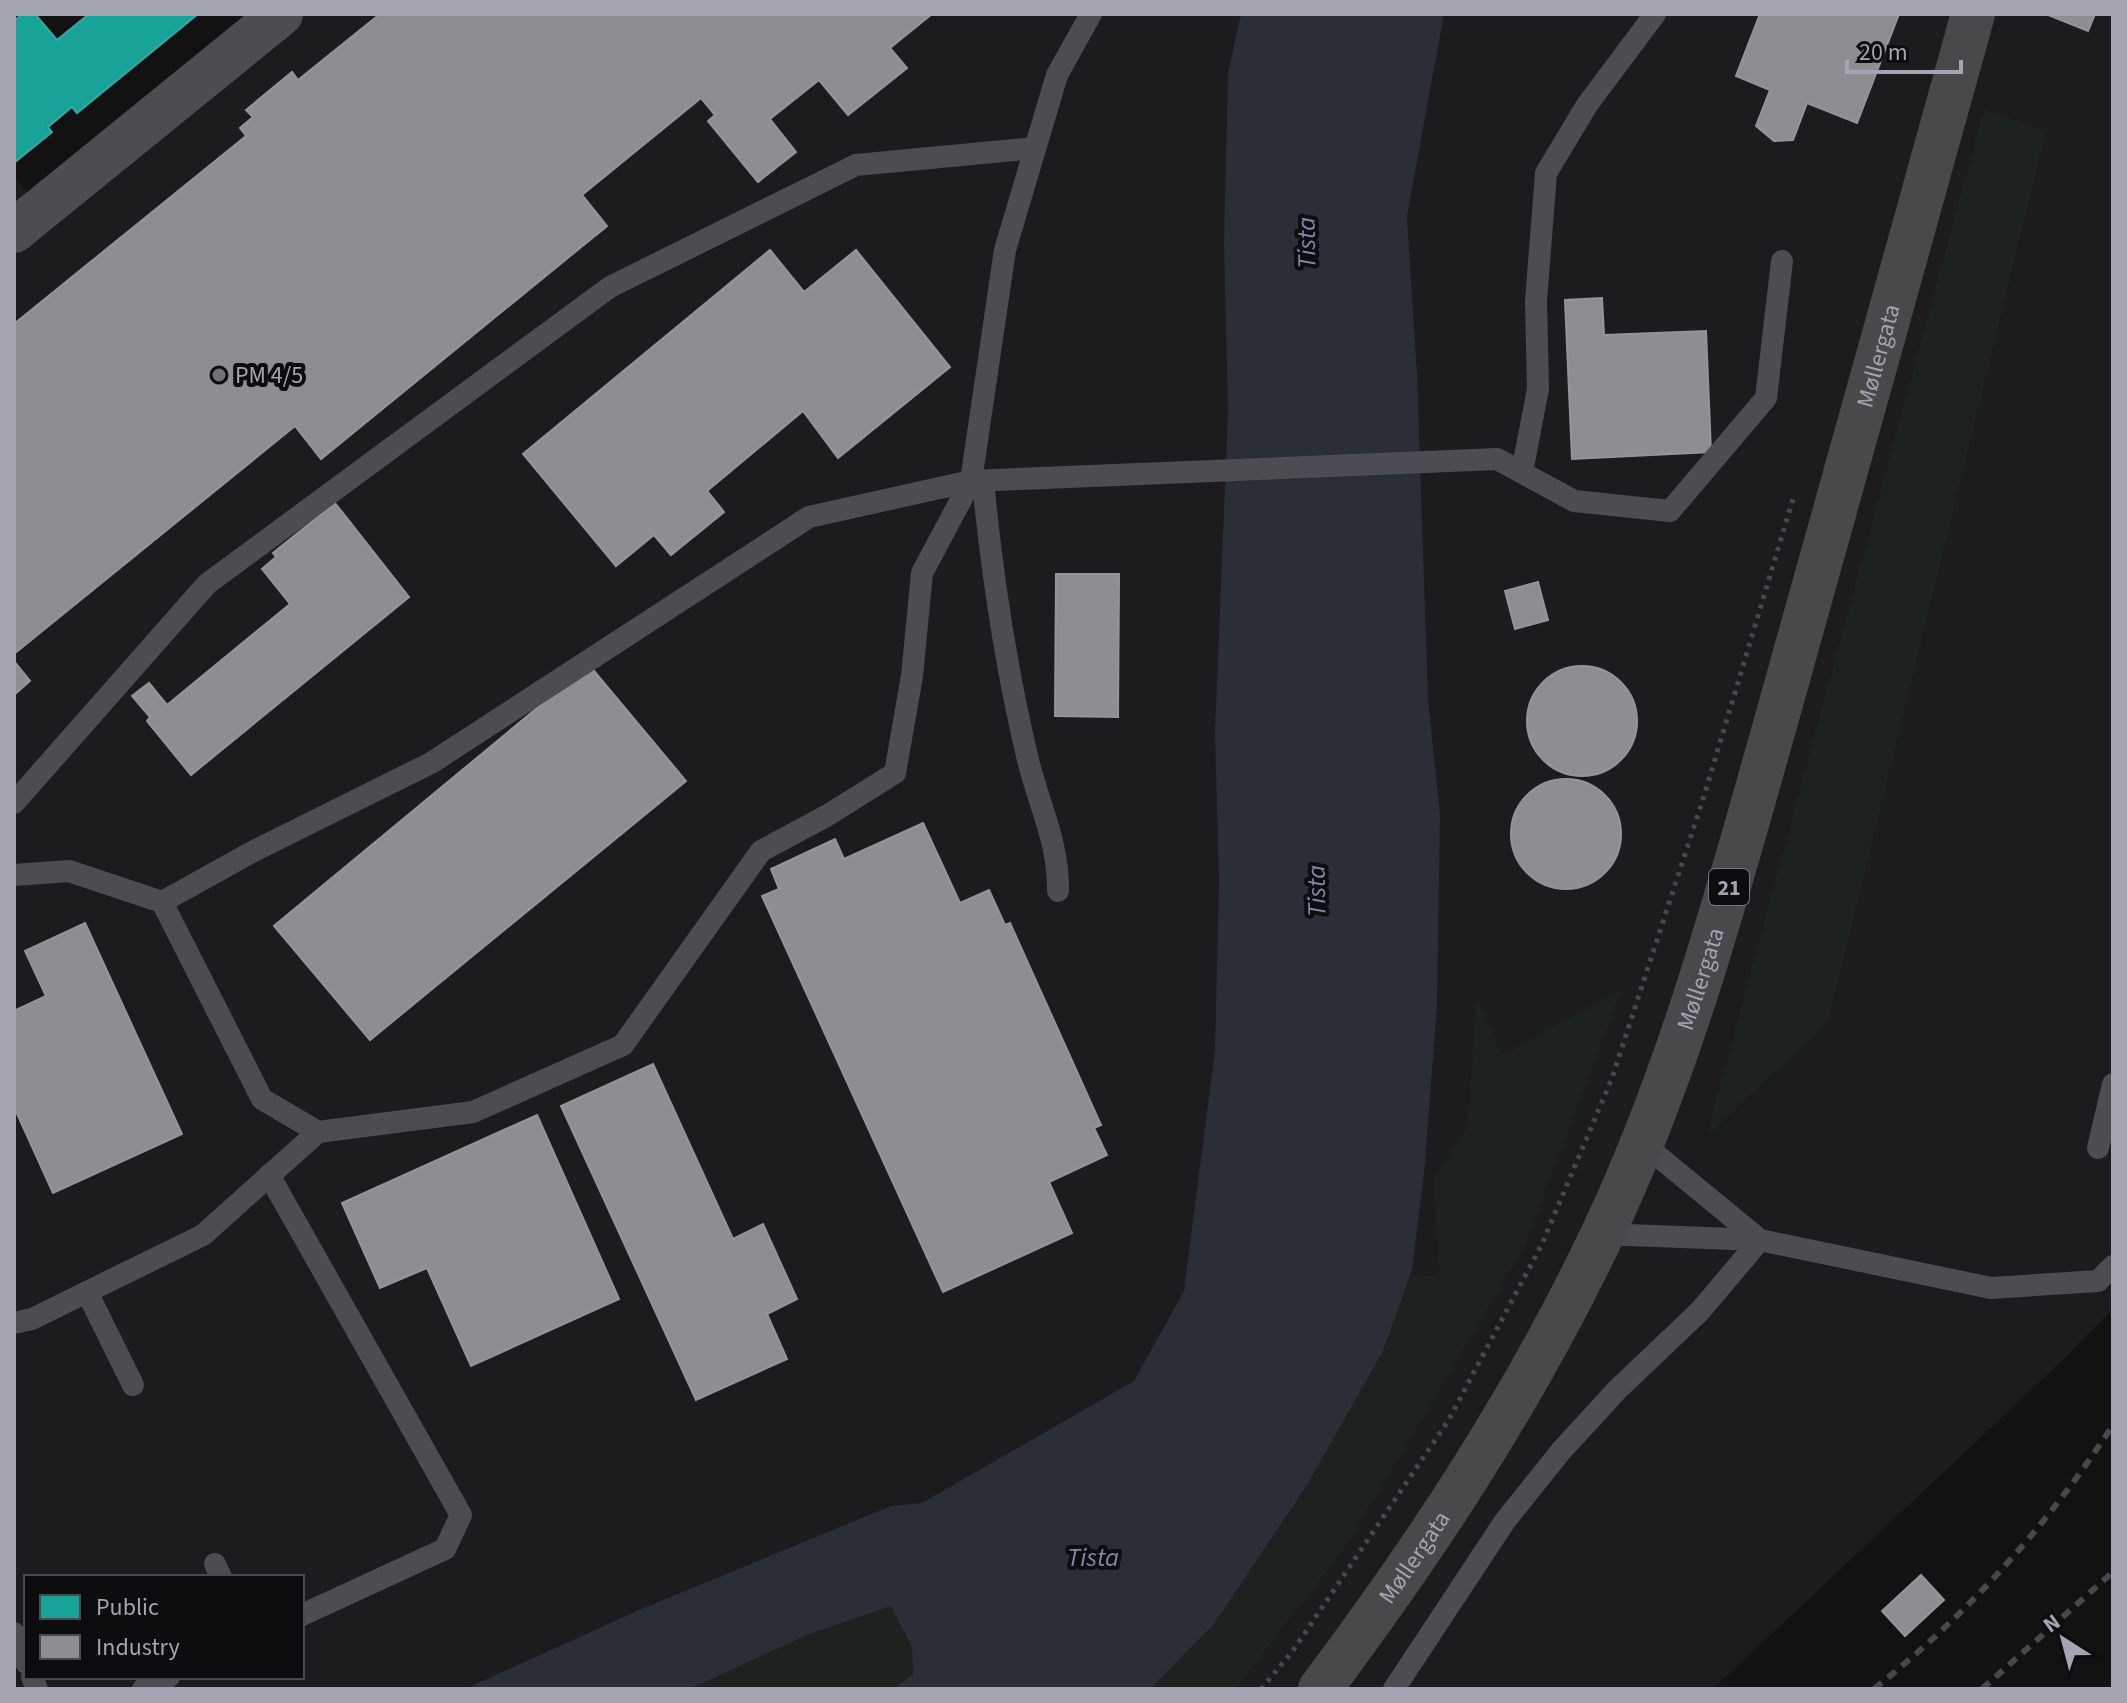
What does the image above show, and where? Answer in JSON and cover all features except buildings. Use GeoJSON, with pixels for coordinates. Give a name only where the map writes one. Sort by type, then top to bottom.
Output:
{"type":"FeatureCollection","features":[{"type":"Feature","properties":{"kind":"main road","name":"Møllergata"},"geometry":{"type":"LineString","coordinates":[[1320,1689],[1393,1592],[1496,1432],[1602,1234],[1642,1143],[1731,880],[1973,14]]}},
{"type":"Feature","properties":{"kind":"street"},"geometry":{"type":"LineString","coordinates":[[14,231],[281,14]]}},
{"type":"Feature","properties":{"kind":"lane"},"geometry":{"type":"LineString","coordinates":[[1058,891],[1059,859],[1029,762],[1005,650],[977,481],[1005,250],[1057,75],[1091,14]]}},
{"type":"Feature","properties":{"kind":"lane"},"geometry":{"type":"LineString","coordinates":[[1522,472],[1538,389],[1536,301],[1546,173],[1587,105],[1655,14]]}},
{"type":"Feature","properties":{"kind":"lane"},"geometry":{"type":"LineString","coordinates":[[14,803],[207,584],[610,287],[856,165],[1035,148]]}},
{"type":"Feature","properties":{"kind":"lane"},"geometry":{"type":"LineString","coordinates":[[162,902],[252,852],[431,763],[809,517],[977,481],[1497,459],[1574,501],[1670,511],[1766,398],[1782,261]]}},
{"type":"Feature","properties":{"kind":"lane"},"geometry":{"type":"LineString","coordinates":[[14,1323],[32,1319],[203,1235],[318,1132],[473,1112],[623,1045],[761,851],[828,815],[895,773],[912,676],[922,573],[977,481]]}},
{"type":"Feature","properties":{"kind":"lane"},"geometry":{"type":"LineString","coordinates":[[14,875],[69,871],[162,902],[262,1099],[318,1132]]}},
{"type":"Feature","properties":{"kind":"lane"},"geometry":{"type":"LineString","coordinates":[[2098,1148],[2113,1084]]}},
{"type":"Feature","properties":{"kind":"lane"},"geometry":{"type":"LineString","coordinates":[[1642,1143],[1760,1240]]}},
{"type":"Feature","properties":{"kind":"lane"},"geometry":{"type":"LineString","coordinates":[[269,1175],[461,1515],[445,1549],[304,1614]]}},
{"type":"Feature","properties":{"kind":"lane"},"geometry":{"type":"LineString","coordinates":[[1602,1234],[1760,1240],[1991,1288],[2098,1281],[2113,1266]]}},
{"type":"Feature","properties":{"kind":"lane"},"geometry":{"type":"LineString","coordinates":[[1394,1689],[1505,1521],[1543,1474],[1617,1390],[1700,1311],[1760,1240]]}},
{"type":"Feature","properties":{"kind":"lane"},"geometry":{"type":"LineString","coordinates":[[87,1292],[133,1385]]}},
{"type":"Feature","properties":{"kind":"lane"},"geometry":{"type":"LineString","coordinates":[[14,1633],[24,1658]]}},
{"type":"Feature","properties":{"kind":"lane"},"geometry":{"type":"LineString","coordinates":[[143,1689],[165,1679]]}},
{"type":"Feature","properties":{"kind":"path"},"geometry":{"type":"LineString","coordinates":[[1261,1689],[1292,1652],[1448,1421],[1542,1244],[1612,1078],[1704,796],[1789,505],[1796,494]]}},
{"type":"Feature","properties":{"kind":"shaded area"},"geometry":{"type":"Polygon","coordinates":[[[281,14],[2113,14],[2113,1309],[2064,1359],[1713,1689],[14,1689],[14,176],[41,208],[281,14]]]}},
{"type":"Feature","properties":{"kind":"shaded area"},"geometry":{"type":"Polygon","coordinates":[[[1984,109],[2046,131],[1828,1022],[1706,1137],[1984,109]]]}},
{"type":"Feature","properties":{"kind":"shaded area"},"geometry":{"type":"Polygon","coordinates":[[[1622,989],[1525,1246],[1343,1551],[1235,1689],[1150,1689],[1214,1624],[1383,1351],[1409,1276],[1439,1275],[1434,1179],[1467,1128],[1477,998],[1502,1055],[1622,989]]]}},
{"type":"Feature","properties":{"kind":"shaded area"},"geometry":{"type":"Polygon","coordinates":[[[891,1606],[912,1647],[913,1674],[894,1689],[690,1689],[807,1635],[891,1606]]]}},
{"type":"Feature","properties":{"kind":"water","name":"Tista"},"geometry":{"type":"Polygon","coordinates":[[[1241,14],[1444,14],[1407,216],[1417,375],[1428,699],[1440,815],[1437,1005],[1424,1174],[1412,1270],[1383,1351],[1307,1485],[1214,1624],[1150,1689],[894,1689],[913,1674],[912,1647],[891,1606],[807,1635],[690,1689],[465,1689],[639,1610],[891,1506],[922,1503],[1134,1381],[1184,1291],[1215,1050],[1219,881],[1215,732],[1228,412],[1224,242],[1228,73],[1241,14]]]}},
{"type":"Feature","properties":{"kind":"railway"},"geometry":{"type":"LineString","coordinates":[[1874,1689],[1942,1630],[2004,1567],[2061,1498],[2113,1425]]}},
{"type":"Feature","properties":{"kind":"railway"},"geometry":{"type":"LineString","coordinates":[[1982,1689],[2113,1572]]}},
{"type":"Feature","properties":{"kind":"place","name":"PM 4/5"},"geometry":{"type":"Point","coordinates":[219,375]}}]}
